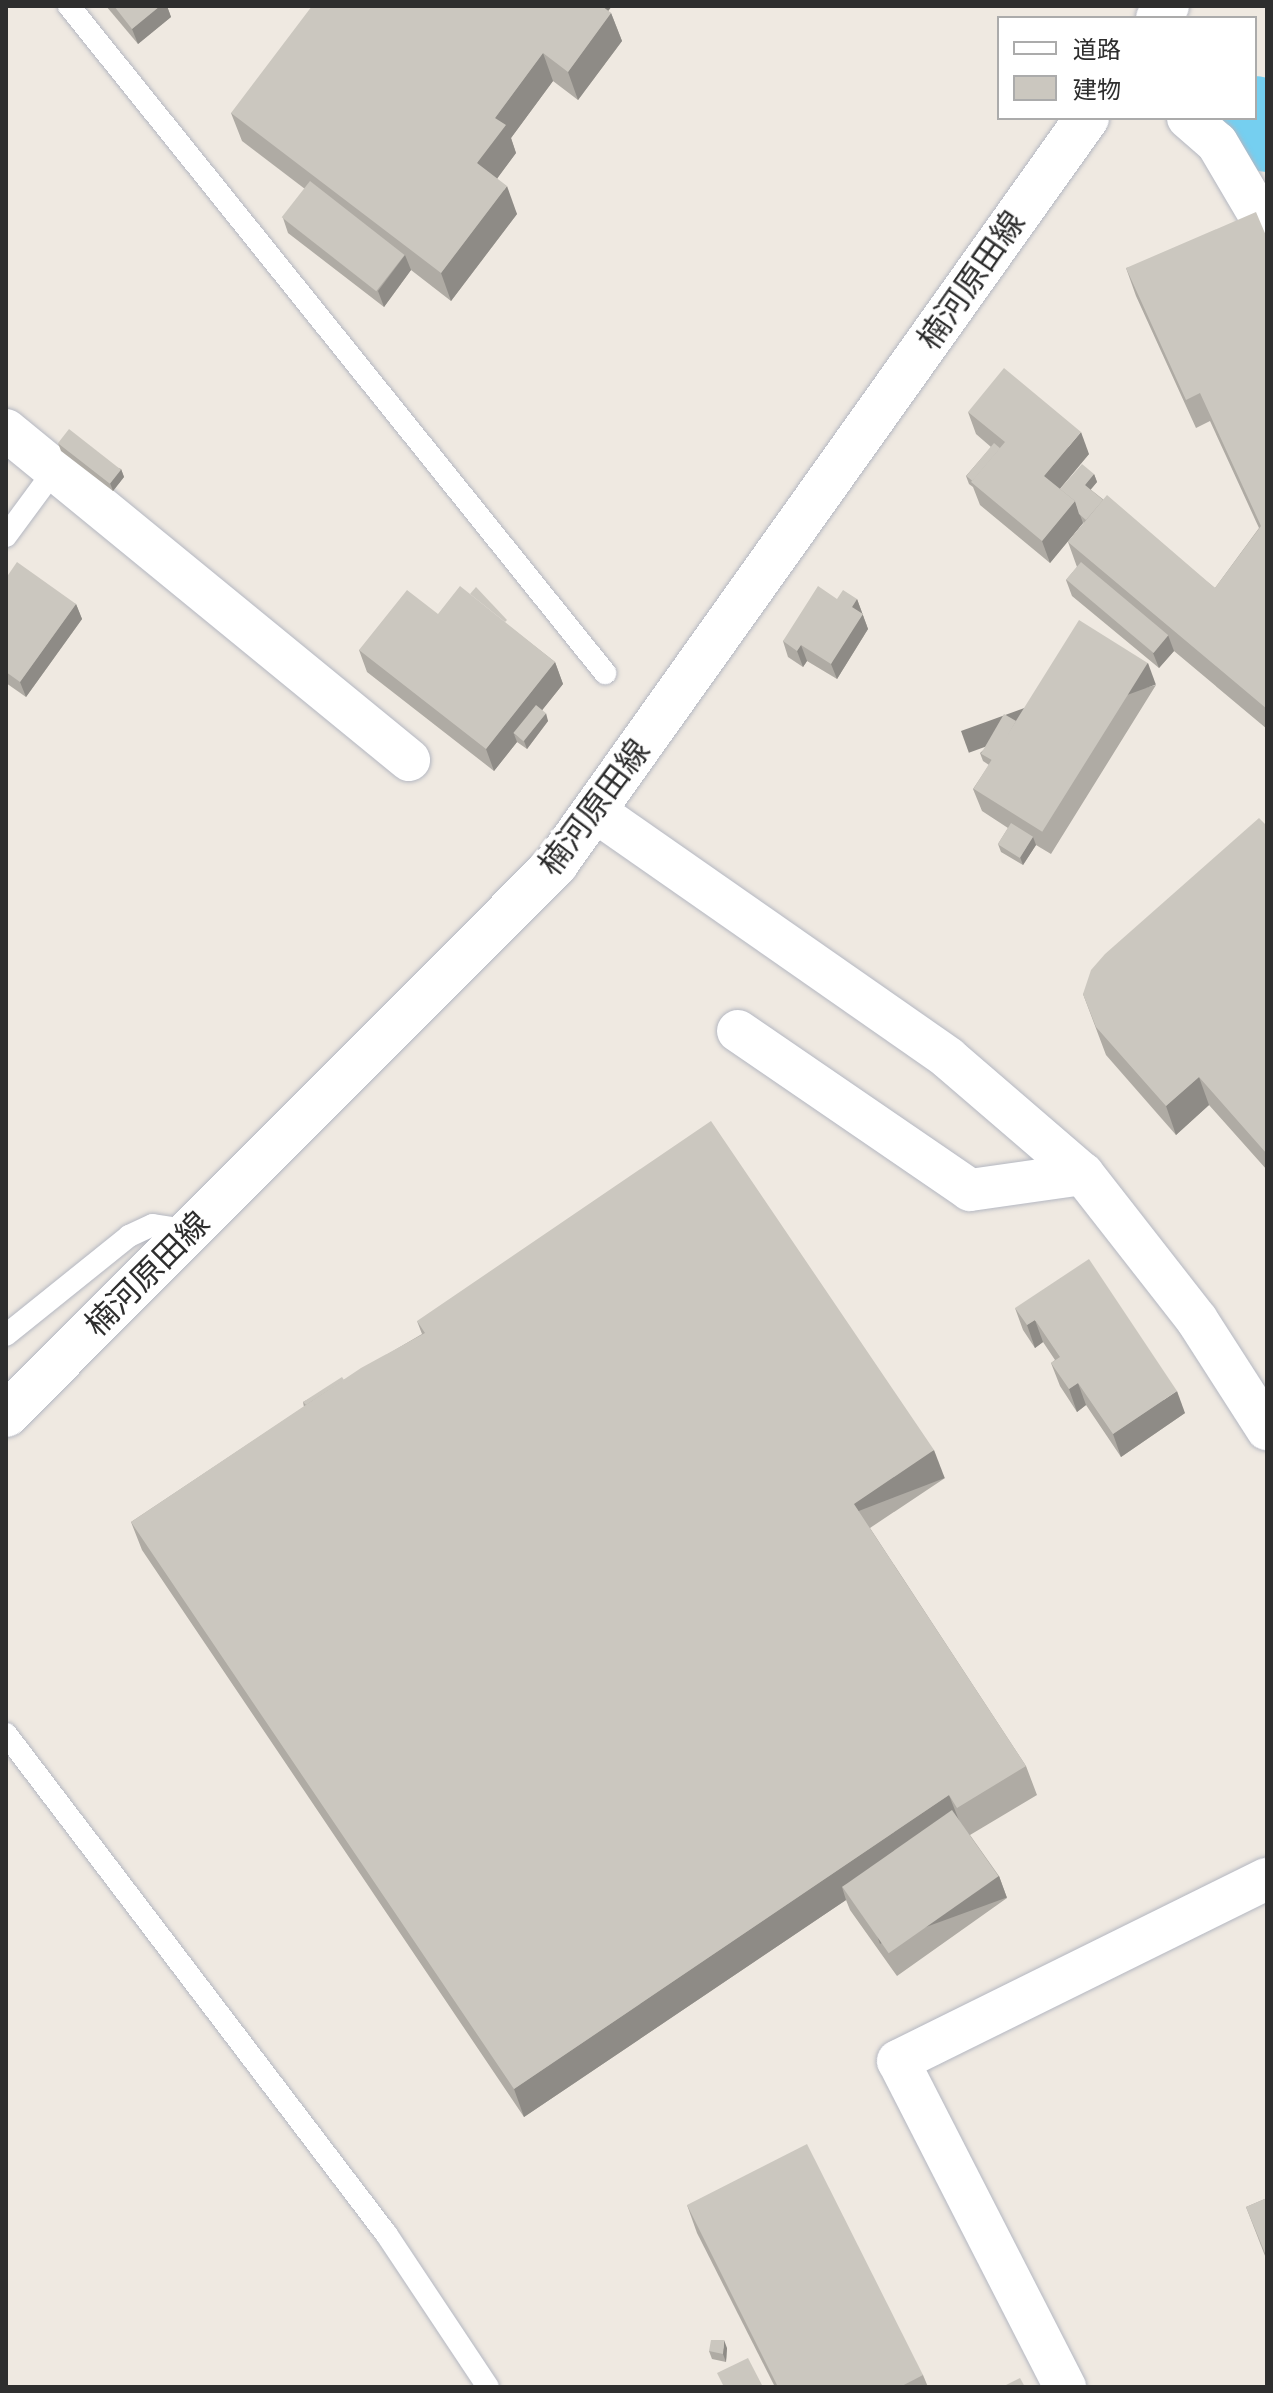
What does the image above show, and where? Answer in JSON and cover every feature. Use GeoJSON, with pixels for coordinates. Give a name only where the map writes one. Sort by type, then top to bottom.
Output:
{"type":"FeatureCollection","features":[{"type":"Feature","properties":{"kind":"main road","name":"楠河原田線"},"geometry":{"type":"LineString","coordinates":[[6,1415],[437,988],[556,864],[596,812],[1086,120]]}},
{"type":"Feature","properties":{"kind":"street"},"geometry":{"type":"LineString","coordinates":[[1190,120],[1217,143],[1267,228]]}},
{"type":"Feature","properties":{"kind":"street"},"geometry":{"type":"LineString","coordinates":[[6,430],[409,760]]}},
{"type":"Feature","properties":{"kind":"street"},"geometry":{"type":"LineString","coordinates":[[596,812],[948,1058],[1083,1174],[1197,1320],[1267,1429]]}},
{"type":"Feature","properties":{"kind":"street"},"geometry":{"type":"LineString","coordinates":[[738,1031],[970,1190],[1083,1174]]}},
{"type":"Feature","properties":{"kind":"street"},"geometry":{"type":"LineString","coordinates":[[1065,2387],[898,2061],[1267,1879]]}},
{"type":"Feature","properties":{"kind":"lane"},"geometry":{"type":"LineString","coordinates":[[69,6],[605,673]]}},
{"type":"Feature","properties":{"kind":"lane"},"geometry":{"type":"LineString","coordinates":[[6,536],[54,471]]}},
{"type":"Feature","properties":{"kind":"lane"},"geometry":{"type":"LineString","coordinates":[[6,1335],[129,1236],[153,1225],[193,1231]]}},
{"type":"Feature","properties":{"kind":"lane"},"geometry":{"type":"LineString","coordinates":[[6,1734],[387,2235],[486,2386]]}},
{"type":"Feature","properties":{"kind":"building"},"geometry":{"type":"Polygon","coordinates":[[[114,6],[160,6],[132,29],[114,6]]]}},
{"type":"Feature","properties":{"kind":"building"},"geometry":{"type":"Polygon","coordinates":[[[312,6],[602,6],[611,13],[568,72],[543,53],[495,118],[506,125],[477,163],[507,186],[441,273],[231,113],[312,6]]]}},
{"type":"Feature","properties":{"kind":"building"},"geometry":{"type":"Polygon","coordinates":[[[310,181],[405,255],[376,291],[282,217],[310,181]]]}},
{"type":"Feature","properties":{"kind":"building"},"geometry":{"type":"Polygon","coordinates":[[[1256,212],[1267,238],[1267,709],[1068,542],[1107,495],[1215,588],[1261,526],[1200,393],[1186,400],[1126,268],[1256,212]]]}},
{"type":"Feature","properties":{"kind":"building"},"geometry":{"type":"Polygon","coordinates":[[[1004,368],[1081,432],[1044,476],[1075,501],[1042,541],[971,482],[1005,442],[968,412],[1004,368]]]}},
{"type":"Feature","properties":{"kind":"building"},"geometry":{"type":"Polygon","coordinates":[[[69,429],[121,470],[110,484],[58,443],[69,429]]]}},
{"type":"Feature","properties":{"kind":"building"},"geometry":{"type":"Polygon","coordinates":[[[994,443],[1000,448],[972,481],[966,476],[994,443]]]}},
{"type":"Feature","properties":{"kind":"building"},"geometry":{"type":"Polygon","coordinates":[[[1082,464],[1094,474],[1085,485],[1103,500],[1086,520],[1079,514],[1075,501],[1060,489],[1082,464]]]}},
{"type":"Feature","properties":{"kind":"building"},"geometry":{"type":"Polygon","coordinates":[[[17,562],[76,604],[20,682],[6,672],[6,578],[17,562]]]}},
{"type":"Feature","properties":{"kind":"building"},"geometry":{"type":"Polygon","coordinates":[[[1081,562],[1168,635],[1154,653],[1066,580],[1081,562]]]}},
{"type":"Feature","properties":{"kind":"building"},"geometry":{"type":"Polygon","coordinates":[[[460,586],[555,662],[486,749],[359,650],[407,590],[438,614],[460,586]]]}},
{"type":"Feature","properties":{"kind":"building"},"geometry":{"type":"Polygon","coordinates":[[[818,586],[837,599],[843,590],[857,599],[852,607],[863,614],[831,664],[801,645],[797,651],[783,641],[818,586]]]}},
{"type":"Feature","properties":{"kind":"building"},"geometry":{"type":"Polygon","coordinates":[[[476,587],[507,620],[505,622],[470,594],[476,587]]]}},
{"type":"Feature","properties":{"kind":"building"},"geometry":{"type":"Polygon","coordinates":[[[1079,620],[1148,663],[1042,832],[974,789],[1079,620]]]}},
{"type":"Feature","properties":{"kind":"building"},"geometry":{"type":"Polygon","coordinates":[[[536,705],[546,713],[523,741],[513,733],[536,705]]]}},
{"type":"Feature","properties":{"kind":"building"},"geometry":{"type":"Polygon","coordinates":[[[1004,714],[1016,721],[993,761],[981,754],[1004,714]]]}},
{"type":"Feature","properties":{"kind":"building"},"geometry":{"type":"Polygon","coordinates":[[[1259,818],[1267,826],[1267,1154],[1199,1077],[1166,1106],[1096,1027],[1083,994],[1091,970],[1105,954],[1259,818]]]}},
{"type":"Feature","properties":{"kind":"building"},"geometry":{"type":"Polygon","coordinates":[[[1011,823],[1033,837],[1020,858],[998,844],[1011,823]]]}},
{"type":"Feature","properties":{"kind":"building"},"geometry":{"type":"Polygon","coordinates":[[[711,1121],[934,1450],[854,1504],[1026,1766],[957,1808],[949,1795],[514,2089],[131,1522],[361,1368],[425,1333],[417,1321],[711,1121]]]}},
{"type":"Feature","properties":{"kind":"building"},"geometry":{"type":"Polygon","coordinates":[[[1089,1259],[1177,1391],[1113,1434],[1078,1383],[1069,1389],[1051,1363],[1060,1357],[1035,1320],[1027,1325],[1015,1308],[1089,1259]]]}},
{"type":"Feature","properties":{"kind":"building"},"geometry":{"type":"Polygon","coordinates":[[[342,1377],[344,1380],[306,1405],[303,1402],[342,1377]]]}},
{"type":"Feature","properties":{"kind":"building"},"geometry":{"type":"Polygon","coordinates":[[[952,1810],[998,1876],[889,1953],[842,1887],[952,1810]]]}},
{"type":"Feature","properties":{"kind":"building"},"geometry":{"type":"Polygon","coordinates":[[[807,2144],[923,2375],[900,2387],[778,2387],[687,2205],[807,2144]]]}},
{"type":"Feature","properties":{"kind":"building"},"geometry":{"type":"Polygon","coordinates":[[[1267,2198],[1267,2258],[1246,2207],[1267,2198]]]}},
{"type":"Feature","properties":{"kind":"building"},"geometry":{"type":"Polygon","coordinates":[[[711,2340],[724,2340],[723,2354],[709,2351],[711,2340]]]}},
{"type":"Feature","properties":{"kind":"building"},"geometry":{"type":"Polygon","coordinates":[[[748,2358],[763,2387],[724,2387],[717,2373],[748,2358]]]}},
{"type":"Feature","properties":{"kind":"building"},"geometry":{"type":"Polygon","coordinates":[[[1020,2378],[1025,2387],[1002,2387],[1020,2378]]]}},
{"type":"Feature","properties":{"kind":"waterway"},"geometry":{"type":"LineString","coordinates":[[1257,119],[1267,132]]}}]}
